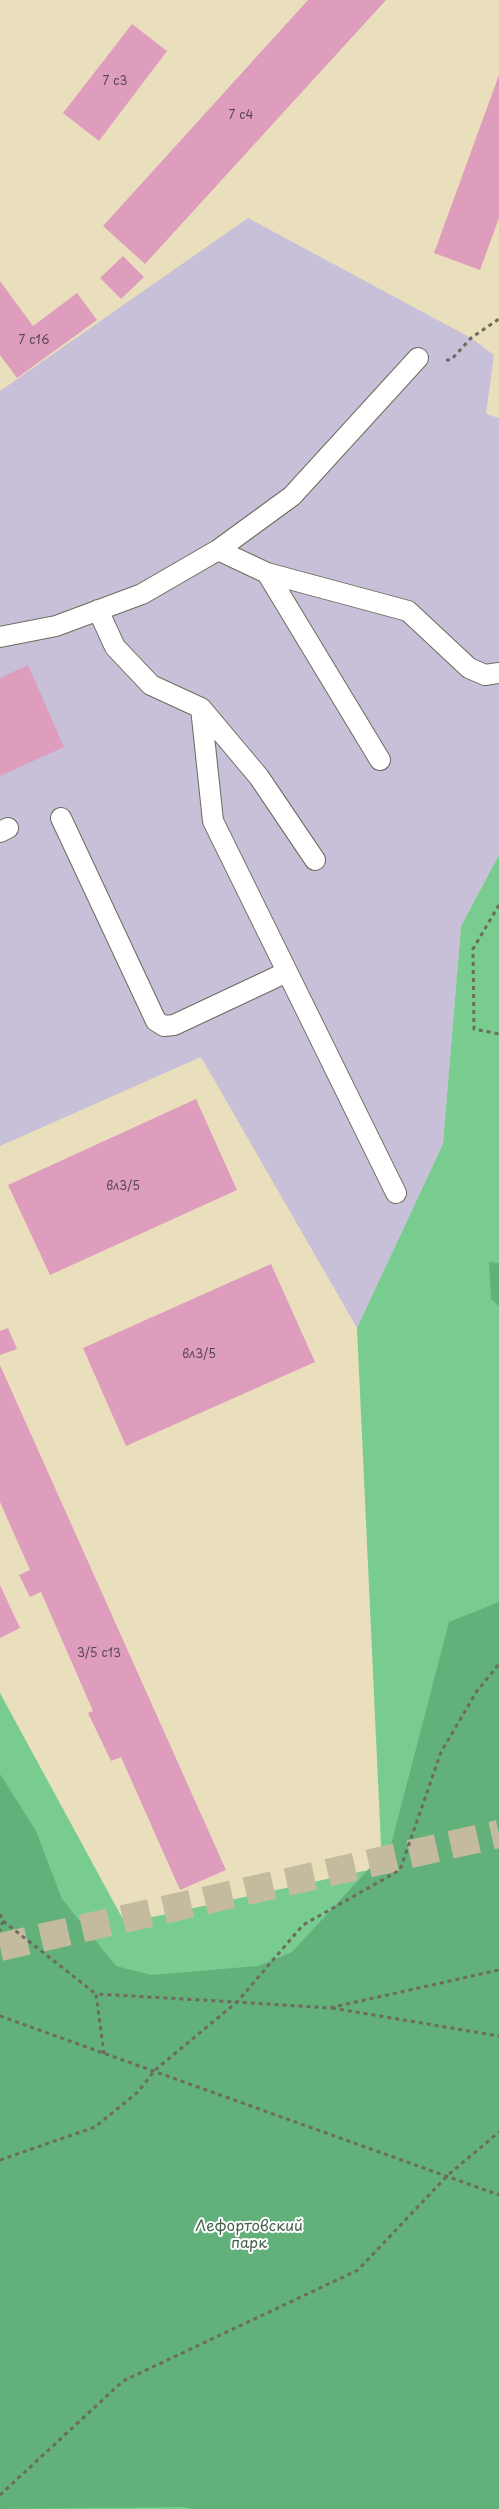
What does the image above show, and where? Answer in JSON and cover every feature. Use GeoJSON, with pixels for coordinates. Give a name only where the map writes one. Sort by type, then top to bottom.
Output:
{"type":"FeatureCollection","features":[{"type":"Feature","properties":{"kind":"lane"},"geometry":{"type":"LineString","coordinates":[[0,637],[56,626],[142,594],[218,550],[292,496],[418,358]]}},
{"type":"Feature","properties":{"kind":"lane"},"geometry":{"type":"LineString","coordinates":[[218,550],[267,573],[408,611],[469,668],[485,675],[499,673]]}},
{"type":"Feature","properties":{"kind":"lane"},"geometry":{"type":"LineString","coordinates":[[267,573],[380,760]]}},
{"type":"Feature","properties":{"kind":"lane"},"geometry":{"type":"LineString","coordinates":[[98,610],[116,646],[151,685],[201,708],[259,777],[315,860]]}},
{"type":"Feature","properties":{"kind":"lane"},"geometry":{"type":"LineString","coordinates":[[201,708],[213,821],[396,1193]]}},
{"type":"Feature","properties":{"kind":"lane"},"geometry":{"type":"LineString","coordinates":[[61,818],[156,1021],[164,1026],[174,1025],[287,972]]}},
{"type":"Feature","properties":{"kind":"path"},"geometry":{"type":"LineString","coordinates":[[418,358],[451,360],[471,338],[499,319]]}},
{"type":"Feature","properties":{"kind":"path"},"geometry":{"type":"LineString","coordinates":[[499,904],[473,949],[474,1029],[499,1034]]}},
{"type":"Feature","properties":{"kind":"path"},"geometry":{"type":"LineString","coordinates":[[0,2160],[95,2127],[138,2092],[155,2070],[237,2002],[303,1925],[400,1870],[440,1752],[477,1691],[499,1664]]}},
{"type":"Feature","properties":{"kind":"path"},"geometry":{"type":"LineString","coordinates":[[0,1914],[3,1921],[96,1994],[329,2008],[499,2036]]}},
{"type":"Feature","properties":{"kind":"path"},"geometry":{"type":"LineString","coordinates":[[0,1931],[3,1921]]}},
{"type":"Feature","properties":{"kind":"path"},"geometry":{"type":"LineString","coordinates":[[329,2008],[499,1970]]}},
{"type":"Feature","properties":{"kind":"path"},"geometry":{"type":"LineString","coordinates":[[96,1994],[104,2054]]}},
{"type":"Feature","properties":{"kind":"path"},"geometry":{"type":"LineString","coordinates":[[0,2016],[448,2175],[499,2195]]}},
{"type":"Feature","properties":{"kind":"path"},"geometry":{"type":"LineString","coordinates":[[0,2495],[124,2381],[358,2270],[448,2175],[499,2132]]}},
{"type":"Feature","properties":{"kind":"shaded area"},"geometry":{"type":"Polygon","coordinates":[[[248,218],[471,338],[494,355],[486,414],[499,418],[499,855],[461,926],[443,1144],[357,1328],[201,1057],[0,1146],[0,391],[248,218]]]}},
{"type":"Feature","properties":{"kind":"green space","name":"Лефортовский парк"},"geometry":{"type":"Polygon","coordinates":[[[499,855],[499,2509],[0,2509],[0,1693],[125,1923],[382,1867],[357,1328],[443,1144],[461,926],[499,855]]]}},
{"type":"Feature","properties":{"kind":"green space"},"geometry":{"type":"Polygon","coordinates":[[[489,1262],[499,1263],[499,1306],[491,1299],[489,1262]]]}},
{"type":"Feature","properties":{"kind":"green space","name":"Лефортовский парк"},"geometry":{"type":"Polygon","coordinates":[[[499,1602],[499,2509],[192,2509],[183,2507],[0,2509],[0,1774],[36,1831],[62,1899],[116,1966],[151,1975],[258,1966],[292,1952],[391,1845],[449,1622],[499,1602]]]}},
{"type":"Feature","properties":{"kind":"building"},"geometry":{"type":"Polygon","coordinates":[[[308,0],[386,0],[145,264],[103,226],[308,0]]]}},
{"type":"Feature","properties":{"kind":"building"},"geometry":{"type":"Polygon","coordinates":[[[132,24],[167,51],[99,141],[63,113],[132,24]]]}},
{"type":"Feature","properties":{"kind":"building"},"geometry":{"type":"Polygon","coordinates":[[[499,75],[499,218],[480,270],[434,253],[499,75]]]}},
{"type":"Feature","properties":{"kind":"building"},"geometry":{"type":"Polygon","coordinates":[[[123,256],[144,277],[121,299],[100,278],[123,256]]]}},
{"type":"Feature","properties":{"kind":"building"},"geometry":{"type":"Polygon","coordinates":[[[0,281],[33,326],[77,293],[97,320],[17,378],[0,355],[0,281]]]}},
{"type":"Feature","properties":{"kind":"building"},"geometry":{"type":"Polygon","coordinates":[[[28,665],[64,747],[0,776],[0,678],[28,665]]]}},
{"type":"Feature","properties":{"kind":"building"},"geometry":{"type":"Polygon","coordinates":[[[196,1099],[237,1190],[50,1275],[8,1185],[196,1099]]]}},
{"type":"Feature","properties":{"kind":"building"},"geometry":{"type":"Polygon","coordinates":[[[271,1264],[315,1362],[126,1446],[83,1348],[271,1264]]]}},
{"type":"Feature","properties":{"kind":"building"},"geometry":{"type":"Polygon","coordinates":[[[8,1328],[17,1349],[0,1355],[0,1331],[8,1328]]]}},
{"type":"Feature","properties":{"kind":"building"},"geometry":{"type":"Polygon","coordinates":[[[0,1365],[226,1870],[180,1890],[121,1757],[111,1761],[88,1713],[93,1711],[41,1592],[30,1597],[19,1575],[30,1570],[0,1502],[0,1365]]]}},
{"type":"Feature","properties":{"kind":"building"},"geometry":{"type":"Polygon","coordinates":[[[0,1585],[20,1628],[0,1638],[0,1585]]]}},
{"type":"Feature","properties":{"kind":"tunnel"},"geometry":{"type":"LineString","coordinates":[[0,1947],[499,1834]]}}]}
